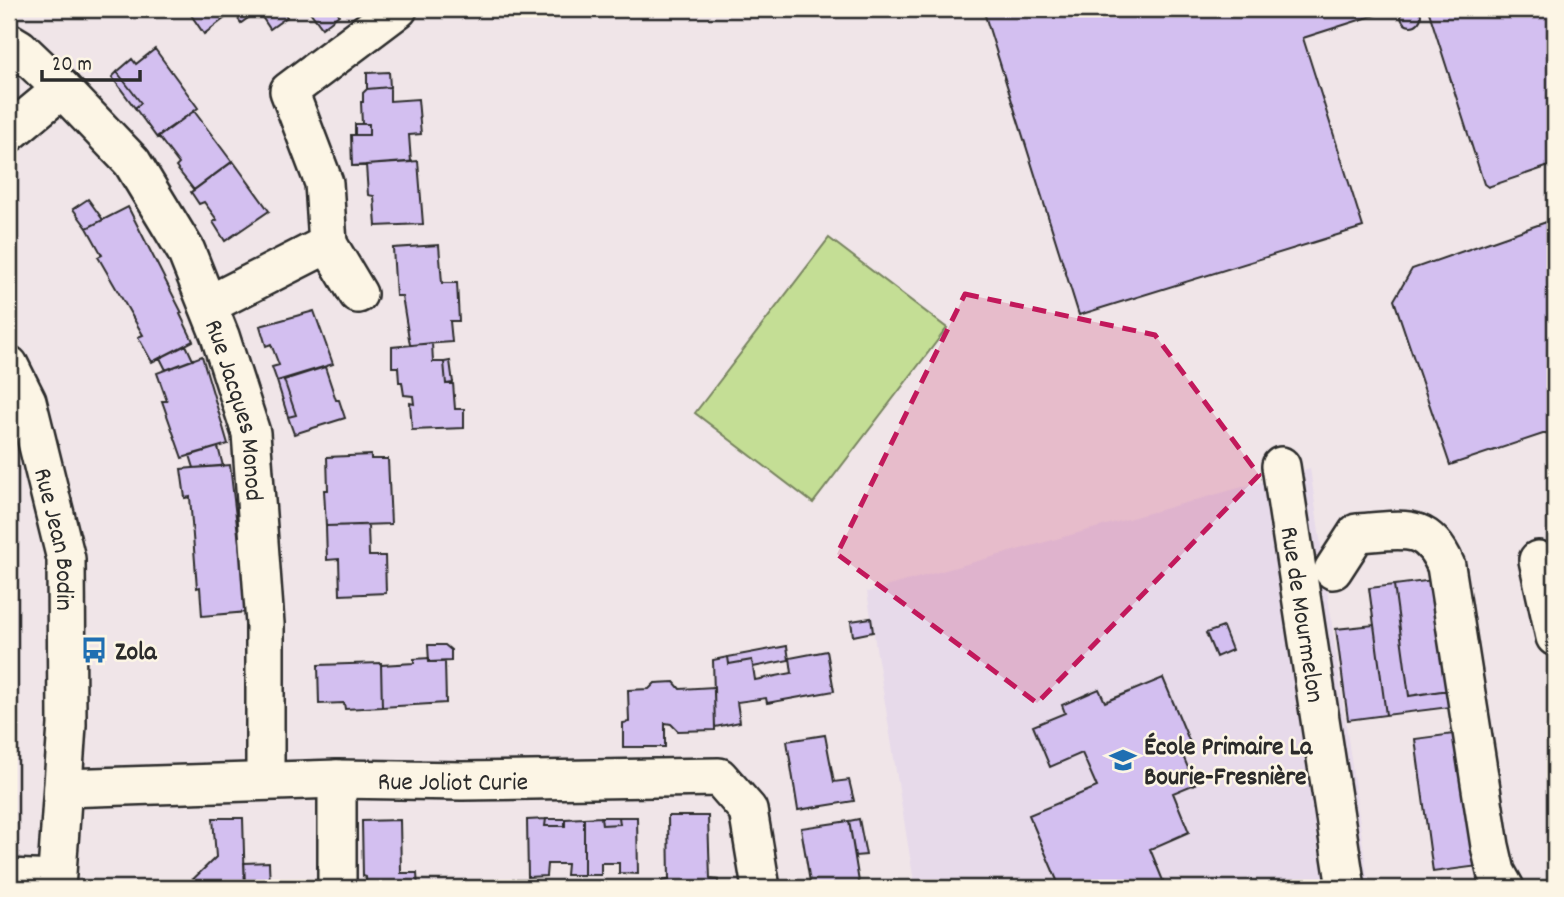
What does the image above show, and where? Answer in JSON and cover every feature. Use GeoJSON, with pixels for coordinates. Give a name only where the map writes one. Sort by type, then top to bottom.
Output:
{"type":"FeatureCollection","features":[{"type":"Feature","properties":{"kind":"street"},"geometry":{"type":"LineString","coordinates":[[358,294],[328,244],[324,183],[289,91],[398,9]]}},
{"type":"Feature","properties":{"kind":"street","name":"Rue Jacques Monod"},"geometry":{"type":"LineString","coordinates":[[9,42],[19,48],[62,89],[132,162],[186,251],[220,335],[251,433],[265,624],[265,780]]}},
{"type":"Feature","properties":{"kind":"street"},"geometry":{"type":"LineString","coordinates":[[9,133],[62,89]]}},
{"type":"Feature","properties":{"kind":"street"},"geometry":{"type":"LineString","coordinates":[[208,304],[328,244]]}},
{"type":"Feature","properties":{"kind":"street","name":"Rue Jean Bodin"},"geometry":{"type":"LineString","coordinates":[[9,365],[27,401],[66,559],[67,725],[56,884]]}},
{"type":"Feature","properties":{"kind":"street","name":"Rue de Mourmelon"},"geometry":{"type":"LineString","coordinates":[[1281,466],[1346,888]]}},
{"type":"Feature","properties":{"kind":"street"},"geometry":{"type":"LineString","coordinates":[[1333,570],[1357,533],[1415,530],[1438,546],[1446,566],[1490,846],[1496,872],[1505,888]]}},
{"type":"Feature","properties":{"kind":"street"},"geometry":{"type":"LineString","coordinates":[[1538,560],[1555,637]]}},
{"type":"Feature","properties":{"kind":"street","name":"Rue Joliot Curie"},"geometry":{"type":"LineString","coordinates":[[63,788],[265,780],[719,778],[748,810],[761,888]]}},
{"type":"Feature","properties":{"kind":"street"},"geometry":{"type":"LineString","coordinates":[[337,779],[337,888]]}},
{"type":"Feature","properties":{"kind":"street"},"geometry":{"type":"LineString","coordinates":[[9,878],[56,884]]}},
{"type":"Feature","properties":{"kind":"highlighted area"},"geometry":{"type":"Polygon","coordinates":[[[965,294],[1155,335],[1259,475],[1037,703],[837,554],[965,294]]]}},
{"type":"Feature","properties":{"kind":"shaded area","name":"École Primaire La Bourie-Fresnière"},"geometry":{"type":"Polygon","coordinates":[[[1310,468],[1369,888],[915,888],[867,592],[1310,468]]]}},
{"type":"Feature","properties":{"kind":"green space"},"geometry":{"type":"Polygon","coordinates":[[[829,238],[947,328],[813,503],[695,413],[829,238]]]}},
{"type":"Feature","properties":{"kind":"building"},"geometry":{"type":"Polygon","coordinates":[[[1411,6],[1418,9],[1421,16],[1418,23],[1411,26],[1404,23],[1401,16],[1404,9],[1411,6]]]}},
{"type":"Feature","properties":{"kind":"building"},"geometry":{"type":"Polygon","coordinates":[[[187,9],[231,9],[227,11],[229,15],[204,34],[187,9]]]}},
{"type":"Feature","properties":{"kind":"building"},"geometry":{"type":"Polygon","coordinates":[[[231,9],[281,9],[287,17],[270,29],[258,11],[241,23],[231,9]]]}},
{"type":"Feature","properties":{"kind":"building"},"geometry":{"type":"Polygon","coordinates":[[[308,9],[338,9],[339,15],[322,28],[308,9]]]}},
{"type":"Feature","properties":{"kind":"building"},"geometry":{"type":"Polygon","coordinates":[[[983,9],[1394,9],[1303,38],[1363,227],[1079,315],[983,9]]]}},
{"type":"Feature","properties":{"kind":"building"},"geometry":{"type":"Polygon","coordinates":[[[1428,9],[1555,9],[1555,164],[1488,187],[1484,184],[1428,9]]]}},
{"type":"Feature","properties":{"kind":"building"},"geometry":{"type":"Polygon","coordinates":[[[155,49],[198,108],[157,138],[135,108],[141,103],[117,72],[132,59],[136,64],[155,49]]]}},
{"type":"Feature","properties":{"kind":"building"},"geometry":{"type":"Polygon","coordinates":[[[117,72],[141,103],[135,108],[112,77],[117,72]]]}},
{"type":"Feature","properties":{"kind":"building"},"geometry":{"type":"Polygon","coordinates":[[[389,72],[390,87],[367,89],[367,73],[389,72]]]}},
{"type":"Feature","properties":{"kind":"building"},"geometry":{"type":"Polygon","coordinates":[[[390,87],[390,101],[418,99],[421,134],[409,135],[411,162],[352,166],[351,135],[369,135],[369,124],[362,124],[363,93],[367,89],[390,87]]]}},
{"type":"Feature","properties":{"kind":"building"},"geometry":{"type":"Polygon","coordinates":[[[194,111],[232,162],[194,190],[176,167],[179,164],[158,136],[194,111]]]}},
{"type":"Feature","properties":{"kind":"building"},"geometry":{"type":"Polygon","coordinates":[[[355,124],[369,124],[369,135],[355,135],[355,124]]]}},
{"type":"Feature","properties":{"kind":"building"},"geometry":{"type":"Polygon","coordinates":[[[233,161],[269,211],[225,241],[213,222],[217,220],[204,202],[199,204],[191,192],[233,161]]]}},
{"type":"Feature","properties":{"kind":"building"},"geometry":{"type":"Polygon","coordinates":[[[418,161],[423,224],[376,226],[374,196],[368,195],[366,165],[418,161]]]}},
{"type":"Feature","properties":{"kind":"building"},"geometry":{"type":"Polygon","coordinates":[[[88,199],[103,220],[87,228],[73,209],[88,199]]]}},
{"type":"Feature","properties":{"kind":"building"},"geometry":{"type":"Polygon","coordinates":[[[128,207],[182,313],[180,314],[193,341],[152,362],[138,337],[143,335],[98,257],[102,255],[87,228],[128,207]]]}},
{"type":"Feature","properties":{"kind":"building"},"geometry":{"type":"Polygon","coordinates":[[[1555,219],[1555,430],[1450,465],[1394,300],[1412,269],[1555,219]]]}},
{"type":"Feature","properties":{"kind":"building"},"geometry":{"type":"Polygon","coordinates":[[[439,245],[442,283],[457,283],[459,321],[450,321],[452,342],[410,345],[402,296],[396,296],[393,248],[439,245]]]}},
{"type":"Feature","properties":{"kind":"building"},"geometry":{"type":"Polygon","coordinates":[[[314,311],[333,364],[277,381],[272,367],[279,365],[271,344],[266,346],[260,326],[314,311]]]}},
{"type":"Feature","properties":{"kind":"building"},"geometry":{"type":"Polygon","coordinates":[[[432,343],[433,362],[444,362],[446,384],[453,383],[455,409],[464,409],[464,428],[412,430],[410,403],[414,404],[413,396],[404,395],[402,382],[399,382],[398,367],[392,367],[392,347],[432,343]]]}},
{"type":"Feature","properties":{"kind":"building"},"geometry":{"type":"Polygon","coordinates":[[[186,345],[193,360],[166,370],[160,358],[186,345]]]}},
{"type":"Feature","properties":{"kind":"building"},"geometry":{"type":"Polygon","coordinates":[[[202,356],[228,444],[182,458],[162,401],[167,401],[157,373],[202,356]]]}},
{"type":"Feature","properties":{"kind":"building"},"geometry":{"type":"Polygon","coordinates":[[[450,361],[453,383],[446,384],[444,362],[450,361]]]}},
{"type":"Feature","properties":{"kind":"building"},"geometry":{"type":"Polygon","coordinates":[[[325,367],[345,418],[294,434],[288,417],[296,415],[284,380],[325,367]]]}},
{"type":"Feature","properties":{"kind":"building"},"geometry":{"type":"Polygon","coordinates":[[[284,380],[296,415],[288,417],[277,381],[284,380]]]}},
{"type":"Feature","properties":{"kind":"building"},"geometry":{"type":"Polygon","coordinates":[[[218,447],[223,466],[194,468],[190,455],[218,447]]]}},
{"type":"Feature","properties":{"kind":"building"},"geometry":{"type":"Polygon","coordinates":[[[371,455],[371,459],[388,459],[391,524],[326,526],[324,490],[328,490],[327,457],[371,455]]]}},
{"type":"Feature","properties":{"kind":"building"},"geometry":{"type":"Polygon","coordinates":[[[230,465],[247,612],[202,616],[200,587],[197,588],[190,497],[185,498],[181,469],[230,465]]]}},
{"type":"Feature","properties":{"kind":"building"},"geometry":{"type":"Polygon","coordinates":[[[368,525],[369,556],[385,556],[386,593],[340,595],[339,559],[327,560],[326,526],[368,525]]]}},
{"type":"Feature","properties":{"kind":"building"},"geometry":{"type":"Polygon","coordinates":[[[1433,580],[1448,690],[1409,696],[1394,585],[1433,580]]]}},
{"type":"Feature","properties":{"kind":"building"},"geometry":{"type":"Polygon","coordinates":[[[1394,585],[1409,696],[1448,690],[1450,707],[1386,715],[1369,588],[1394,585]]]}},
{"type":"Feature","properties":{"kind":"building"},"geometry":{"type":"Polygon","coordinates":[[[871,618],[873,632],[853,636],[851,621],[871,618]]]}},
{"type":"Feature","properties":{"kind":"building"},"geometry":{"type":"Polygon","coordinates":[[[1374,625],[1386,715],[1348,720],[1336,629],[1374,625]]]}},
{"type":"Feature","properties":{"kind":"building"},"geometry":{"type":"Polygon","coordinates":[[[1223,627],[1232,650],[1216,657],[1206,633],[1223,627]]]}},
{"type":"Feature","properties":{"kind":"building"},"geometry":{"type":"Polygon","coordinates":[[[428,645],[445,645],[451,650],[451,661],[429,662],[428,645]]]}},
{"type":"Feature","properties":{"kind":"building"},"geometry":{"type":"Polygon","coordinates":[[[787,646],[789,660],[753,667],[752,660],[729,664],[728,657],[787,646]]]}},
{"type":"Feature","properties":{"kind":"building"},"geometry":{"type":"Polygon","coordinates":[[[827,651],[834,691],[767,703],[766,698],[737,702],[740,722],[715,727],[713,660],[728,657],[729,664],[752,660],[755,680],[792,673],[790,658],[827,651]]]}},
{"type":"Feature","properties":{"kind":"building"},"geometry":{"type":"Polygon","coordinates":[[[429,658],[429,662],[445,662],[446,703],[382,707],[381,665],[414,663],[414,659],[429,658]]]}},
{"type":"Feature","properties":{"kind":"building"},"geometry":{"type":"Polygon","coordinates":[[[381,663],[382,707],[345,709],[344,703],[319,704],[318,665],[381,663]]]}},
{"type":"Feature","properties":{"kind":"building"},"geometry":{"type":"Polygon","coordinates":[[[1163,678],[1191,745],[1180,749],[1195,784],[1173,793],[1189,832],[1150,849],[1166,888],[1051,888],[1059,885],[1029,815],[1097,787],[1082,753],[1050,767],[1033,726],[1065,713],[1062,705],[1099,689],[1105,702],[1163,678]]]}},
{"type":"Feature","properties":{"kind":"building"},"geometry":{"type":"Polygon","coordinates":[[[674,682],[680,689],[714,687],[715,730],[678,731],[671,724],[665,723],[665,747],[623,747],[623,723],[629,722],[628,690],[649,689],[655,683],[674,682]]]}},
{"type":"Feature","properties":{"kind":"building"},"geometry":{"type":"Polygon","coordinates":[[[1461,733],[1479,866],[1433,872],[1415,739],[1461,733]]]}},
{"type":"Feature","properties":{"kind":"building"},"geometry":{"type":"Polygon","coordinates":[[[825,735],[834,782],[849,780],[854,801],[798,810],[787,741],[825,735]]]}},
{"type":"Feature","properties":{"kind":"building"},"geometry":{"type":"Polygon","coordinates":[[[668,816],[708,816],[710,879],[718,880],[718,888],[662,888],[662,881],[669,880],[668,816]]]}},
{"type":"Feature","properties":{"kind":"building"},"geometry":{"type":"Polygon","coordinates":[[[601,817],[602,825],[620,824],[619,817],[637,817],[638,874],[619,873],[619,863],[601,863],[601,875],[584,875],[584,818],[601,817]]]}},
{"type":"Feature","properties":{"kind":"building"},"geometry":{"type":"Polygon","coordinates":[[[601,817],[619,817],[620,824],[602,825],[601,817]]]}},
{"type":"Feature","properties":{"kind":"building"},"geometry":{"type":"Polygon","coordinates":[[[213,818],[243,818],[245,888],[184,888],[216,857],[213,818]]]}},
{"type":"Feature","properties":{"kind":"building"},"geometry":{"type":"Polygon","coordinates":[[[584,818],[584,875],[566,875],[567,864],[547,864],[546,876],[528,877],[527,820],[546,819],[545,826],[565,826],[565,819],[584,818]]]}},
{"type":"Feature","properties":{"kind":"building"},"geometry":{"type":"Polygon","coordinates":[[[546,819],[565,819],[565,826],[545,826],[546,819]]]}},
{"type":"Feature","properties":{"kind":"building"},"geometry":{"type":"Polygon","coordinates":[[[859,819],[866,855],[855,856],[849,821],[859,819]]]}},
{"type":"Feature","properties":{"kind":"building"},"geometry":{"type":"Polygon","coordinates":[[[400,820],[401,873],[417,873],[418,888],[367,888],[366,877],[363,876],[362,821],[400,820]]]}},
{"type":"Feature","properties":{"kind":"building"},"geometry":{"type":"Polygon","coordinates":[[[849,821],[860,888],[811,888],[801,828],[849,821]]]}},
{"type":"Feature","properties":{"kind":"building"},"geometry":{"type":"Polygon","coordinates":[[[269,862],[270,888],[245,888],[244,863],[269,862]]]}},
{"type":"Feature","properties":{"kind":"place","name":"Zola"},"geometry":{"type":"Point","coordinates":[94,650]}},
{"type":"Feature","properties":{"kind":"place","name":"École Primaire La Bourie-Fresnière"},"geometry":{"type":"Point","coordinates":[1123,760]}}]}
